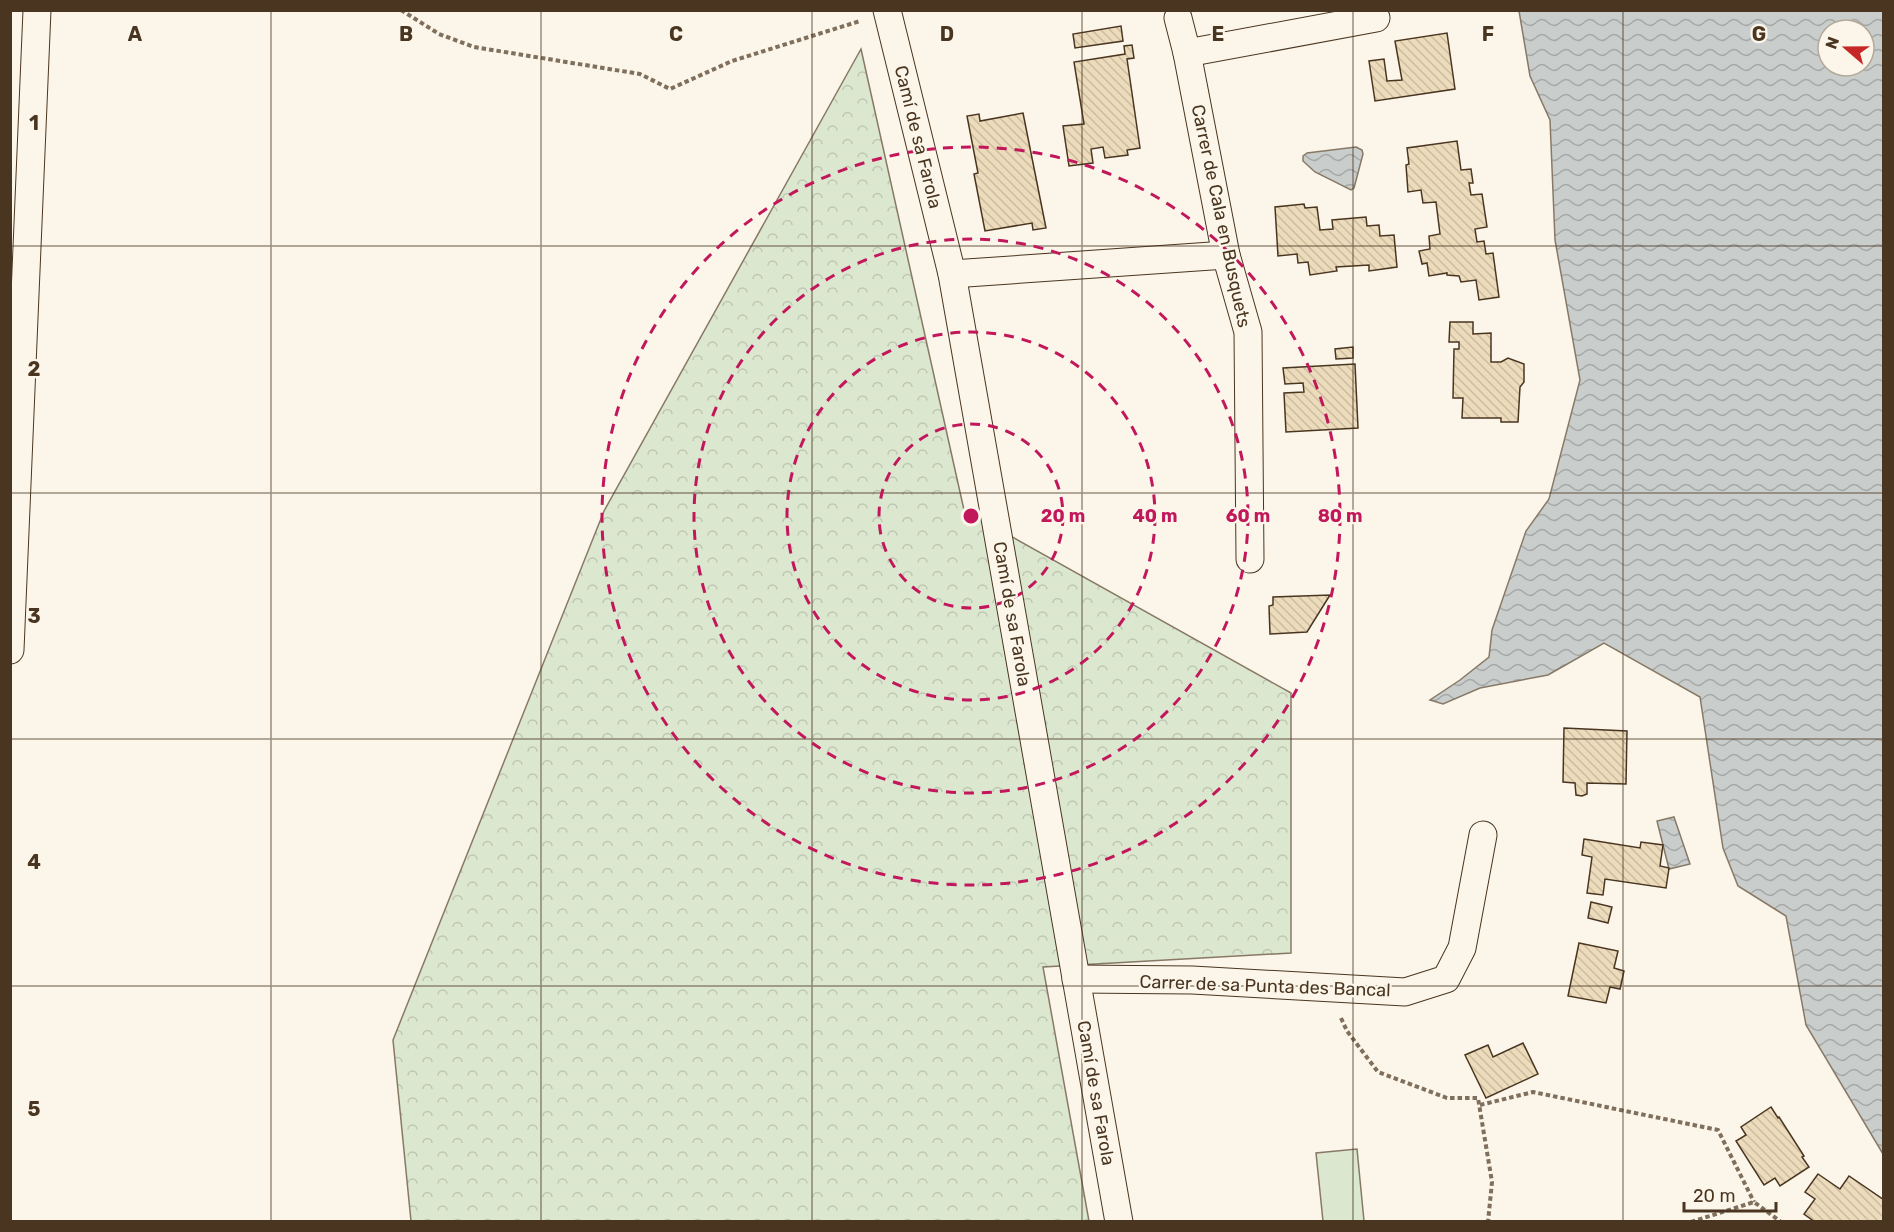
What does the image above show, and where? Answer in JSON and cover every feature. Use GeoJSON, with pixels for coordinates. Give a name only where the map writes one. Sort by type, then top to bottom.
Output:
{"type":"FeatureCollection","features":[{"type":"Feature","properties":{"kind":"street"},"geometry":{"type":"LineString","coordinates":[[10,650],[37,10]]}},
{"type":"Feature","properties":{"kind":"street","name":"Camí de sa Farola"},"geometry":{"type":"LineString","coordinates":[[887,12],[952,274],[1119,1221]]}},
{"type":"Feature","properties":{"kind":"street","name":"Carrer de Cala en Busquets"},"geometry":{"type":"LineString","coordinates":[[1178,18],[1226,255],[1248,332],[1250,559]]}},
{"type":"Feature","properties":{"kind":"street"},"geometry":{"type":"LineString","coordinates":[[1187,54],[1376,18]]}},
{"type":"Feature","properties":{"kind":"street"},"geometry":{"type":"LineString","coordinates":[[952,274],[1226,255]]}},
{"type":"Feature","properties":{"kind":"street","name":"Carrer de sa Punta des Bancal"},"geometry":{"type":"LineString","coordinates":[[1076,979],[1192,980],[1405,992],[1446,979],[1462,948],[1483,835]]}},
{"type":"Feature","properties":{"kind":"path"},"geometry":{"type":"LineString","coordinates":[[401,10],[439,34],[474,47],[640,74],[669,89],[732,62],[887,12]]}},
{"type":"Feature","properties":{"kind":"path"},"geometry":{"type":"LineString","coordinates":[[1328,988],[1347,1031],[1378,1072],[1447,1098],[1478,1098],[1492,1182],[1488,1221]]}},
{"type":"Feature","properties":{"kind":"path"},"geometry":{"type":"LineString","coordinates":[[1480,1105],[1533,1092],[1718,1131],[1754,1202],[1781,1221]]}},
{"type":"Feature","properties":{"kind":"path"},"geometry":{"type":"LineString","coordinates":[[1691,1221],[1754,1202]]}},
{"type":"Feature","properties":{"kind":"green space"},"geometry":{"type":"Polygon","coordinates":[[[861,49],[964,510],[1291,693],[1291,953],[1043,967],[1089,1221],[411,1221],[393,1040],[604,511],[861,49]]]}},
{"type":"Feature","properties":{"kind":"green space"},"geometry":{"type":"Polygon","coordinates":[[[1357,1149],[1364,1221],[1323,1221],[1316,1153],[1357,1149]]]}},
{"type":"Feature","properties":{"kind":"water"},"geometry":{"type":"Polygon","coordinates":[[[1519,11],[1883,11],[1883,1154],[1806,1025],[1786,916],[1738,886],[1723,848],[1700,697],[1604,643],[1548,675],[1480,688],[1443,704],[1430,700],[1489,657],[1492,630],[1526,531],[1549,499],[1580,380],[1555,240],[1550,120],[1530,76],[1519,11]]]}},
{"type":"Feature","properties":{"kind":"water"},"geometry":{"type":"Polygon","coordinates":[[[1356,147],[1362,150],[1363,154],[1354,188],[1351,190],[1315,172],[1303,161],[1303,156],[1307,153],[1356,147]]]}},
{"type":"Feature","properties":{"kind":"water"},"geometry":{"type":"Polygon","coordinates":[[[1674,817],[1690,864],[1669,869],[1657,821],[1674,817]]]}},
{"type":"Feature","properties":{"kind":"building"},"geometry":{"type":"Polygon","coordinates":[[[1121,26],[1123,41],[1075,48],[1073,34],[1121,26]]]}},
{"type":"Feature","properties":{"kind":"building"},"geometry":{"type":"Polygon","coordinates":[[[1447,33],[1455,89],[1375,101],[1369,61],[1384,59],[1387,81],[1402,80],[1395,41],[1447,33]]]}},
{"type":"Feature","properties":{"kind":"building"},"geometry":{"type":"Polygon","coordinates":[[[1132,45],[1134,58],[1127,59],[1140,148],[1127,150],[1128,155],[1105,158],[1103,147],[1091,149],[1093,163],[1069,166],[1063,126],[1084,124],[1074,62],[1125,54],[1124,46],[1132,45]]]}},
{"type":"Feature","properties":{"kind":"building"},"geometry":{"type":"Polygon","coordinates":[[[1023,113],[1046,228],[1033,230],[1032,223],[985,231],[974,174],[978,173],[967,116],[979,114],[980,121],[1023,113]]]}},
{"type":"Feature","properties":{"kind":"building"},"geometry":{"type":"Polygon","coordinates":[[[1457,141],[1461,170],[1471,169],[1473,183],[1469,183],[1471,195],[1482,194],[1487,227],[1475,229],[1477,242],[1484,241],[1486,254],[1493,253],[1499,297],[1479,300],[1476,280],[1461,282],[1459,276],[1447,275],[1447,273],[1429,276],[1427,263],[1422,264],[1419,251],[1430,249],[1429,236],[1440,234],[1436,202],[1423,203],[1421,190],[1408,192],[1407,148],[1457,141]]]}},
{"type":"Feature","properties":{"kind":"building"},"geometry":{"type":"Polygon","coordinates":[[[1304,204],[1305,208],[1317,207],[1320,230],[1333,229],[1332,220],[1366,217],[1367,226],[1379,225],[1380,236],[1394,235],[1397,267],[1369,271],[1369,265],[1336,267],[1337,271],[1310,275],[1308,262],[1298,263],[1297,254],[1278,256],[1275,207],[1304,204]]]}},
{"type":"Feature","properties":{"kind":"building"},"geometry":{"type":"Polygon","coordinates":[[[1450,322],[1473,322],[1473,334],[1491,333],[1491,362],[1501,362],[1508,358],[1524,364],[1524,382],[1520,387],[1518,422],[1501,422],[1501,418],[1462,418],[1463,398],[1453,398],[1454,349],[1459,349],[1459,342],[1449,342],[1450,322]]]}},
{"type":"Feature","properties":{"kind":"building"},"geometry":{"type":"Polygon","coordinates":[[[1353,347],[1353,358],[1336,359],[1335,349],[1353,347]]]}},
{"type":"Feature","properties":{"kind":"building"},"geometry":{"type":"Polygon","coordinates":[[[1355,364],[1358,428],[1286,432],[1284,393],[1304,392],[1303,383],[1285,384],[1283,368],[1355,364]]]}},
{"type":"Feature","properties":{"kind":"building"},"geometry":{"type":"Polygon","coordinates":[[[1330,595],[1307,632],[1270,634],[1269,606],[1273,605],[1273,597],[1330,595]]]}},
{"type":"Feature","properties":{"kind":"building"},"geometry":{"type":"Polygon","coordinates":[[[1564,728],[1627,731],[1626,784],[1587,783],[1587,794],[1576,795],[1575,783],[1563,782],[1564,728]]]}},
{"type":"Feature","properties":{"kind":"building"},"geometry":{"type":"Polygon","coordinates":[[[1584,839],[1640,848],[1641,842],[1663,845],[1660,866],[1669,868],[1666,888],[1605,879],[1603,895],[1587,893],[1592,857],[1582,855],[1584,839]]]}},
{"type":"Feature","properties":{"kind":"building"},"geometry":{"type":"Polygon","coordinates":[[[1591,902],[1612,907],[1608,923],[1588,918],[1591,902]]]}},
{"type":"Feature","properties":{"kind":"building"},"geometry":{"type":"Polygon","coordinates":[[[1579,943],[1618,951],[1614,968],[1624,971],[1620,989],[1610,987],[1606,1003],[1568,996],[1579,943]]]}},
{"type":"Feature","properties":{"kind":"building"},"geometry":{"type":"Polygon","coordinates":[[[1523,1043],[1538,1074],[1486,1098],[1465,1055],[1488,1045],[1493,1057],[1523,1043]]]}},
{"type":"Feature","properties":{"kind":"building"},"geometry":{"type":"Polygon","coordinates":[[[1771,1107],[1809,1167],[1780,1186],[1775,1178],[1764,1185],[1736,1141],[1746,1135],[1741,1127],[1771,1107]]]}},
{"type":"Feature","properties":{"kind":"building"},"geometry":{"type":"Polygon","coordinates":[[[1818,1174],[1840,1189],[1849,1176],[1884,1200],[1884,1222],[1815,1222],[1804,1214],[1815,1199],[1805,1192],[1818,1174]]]}}]}
